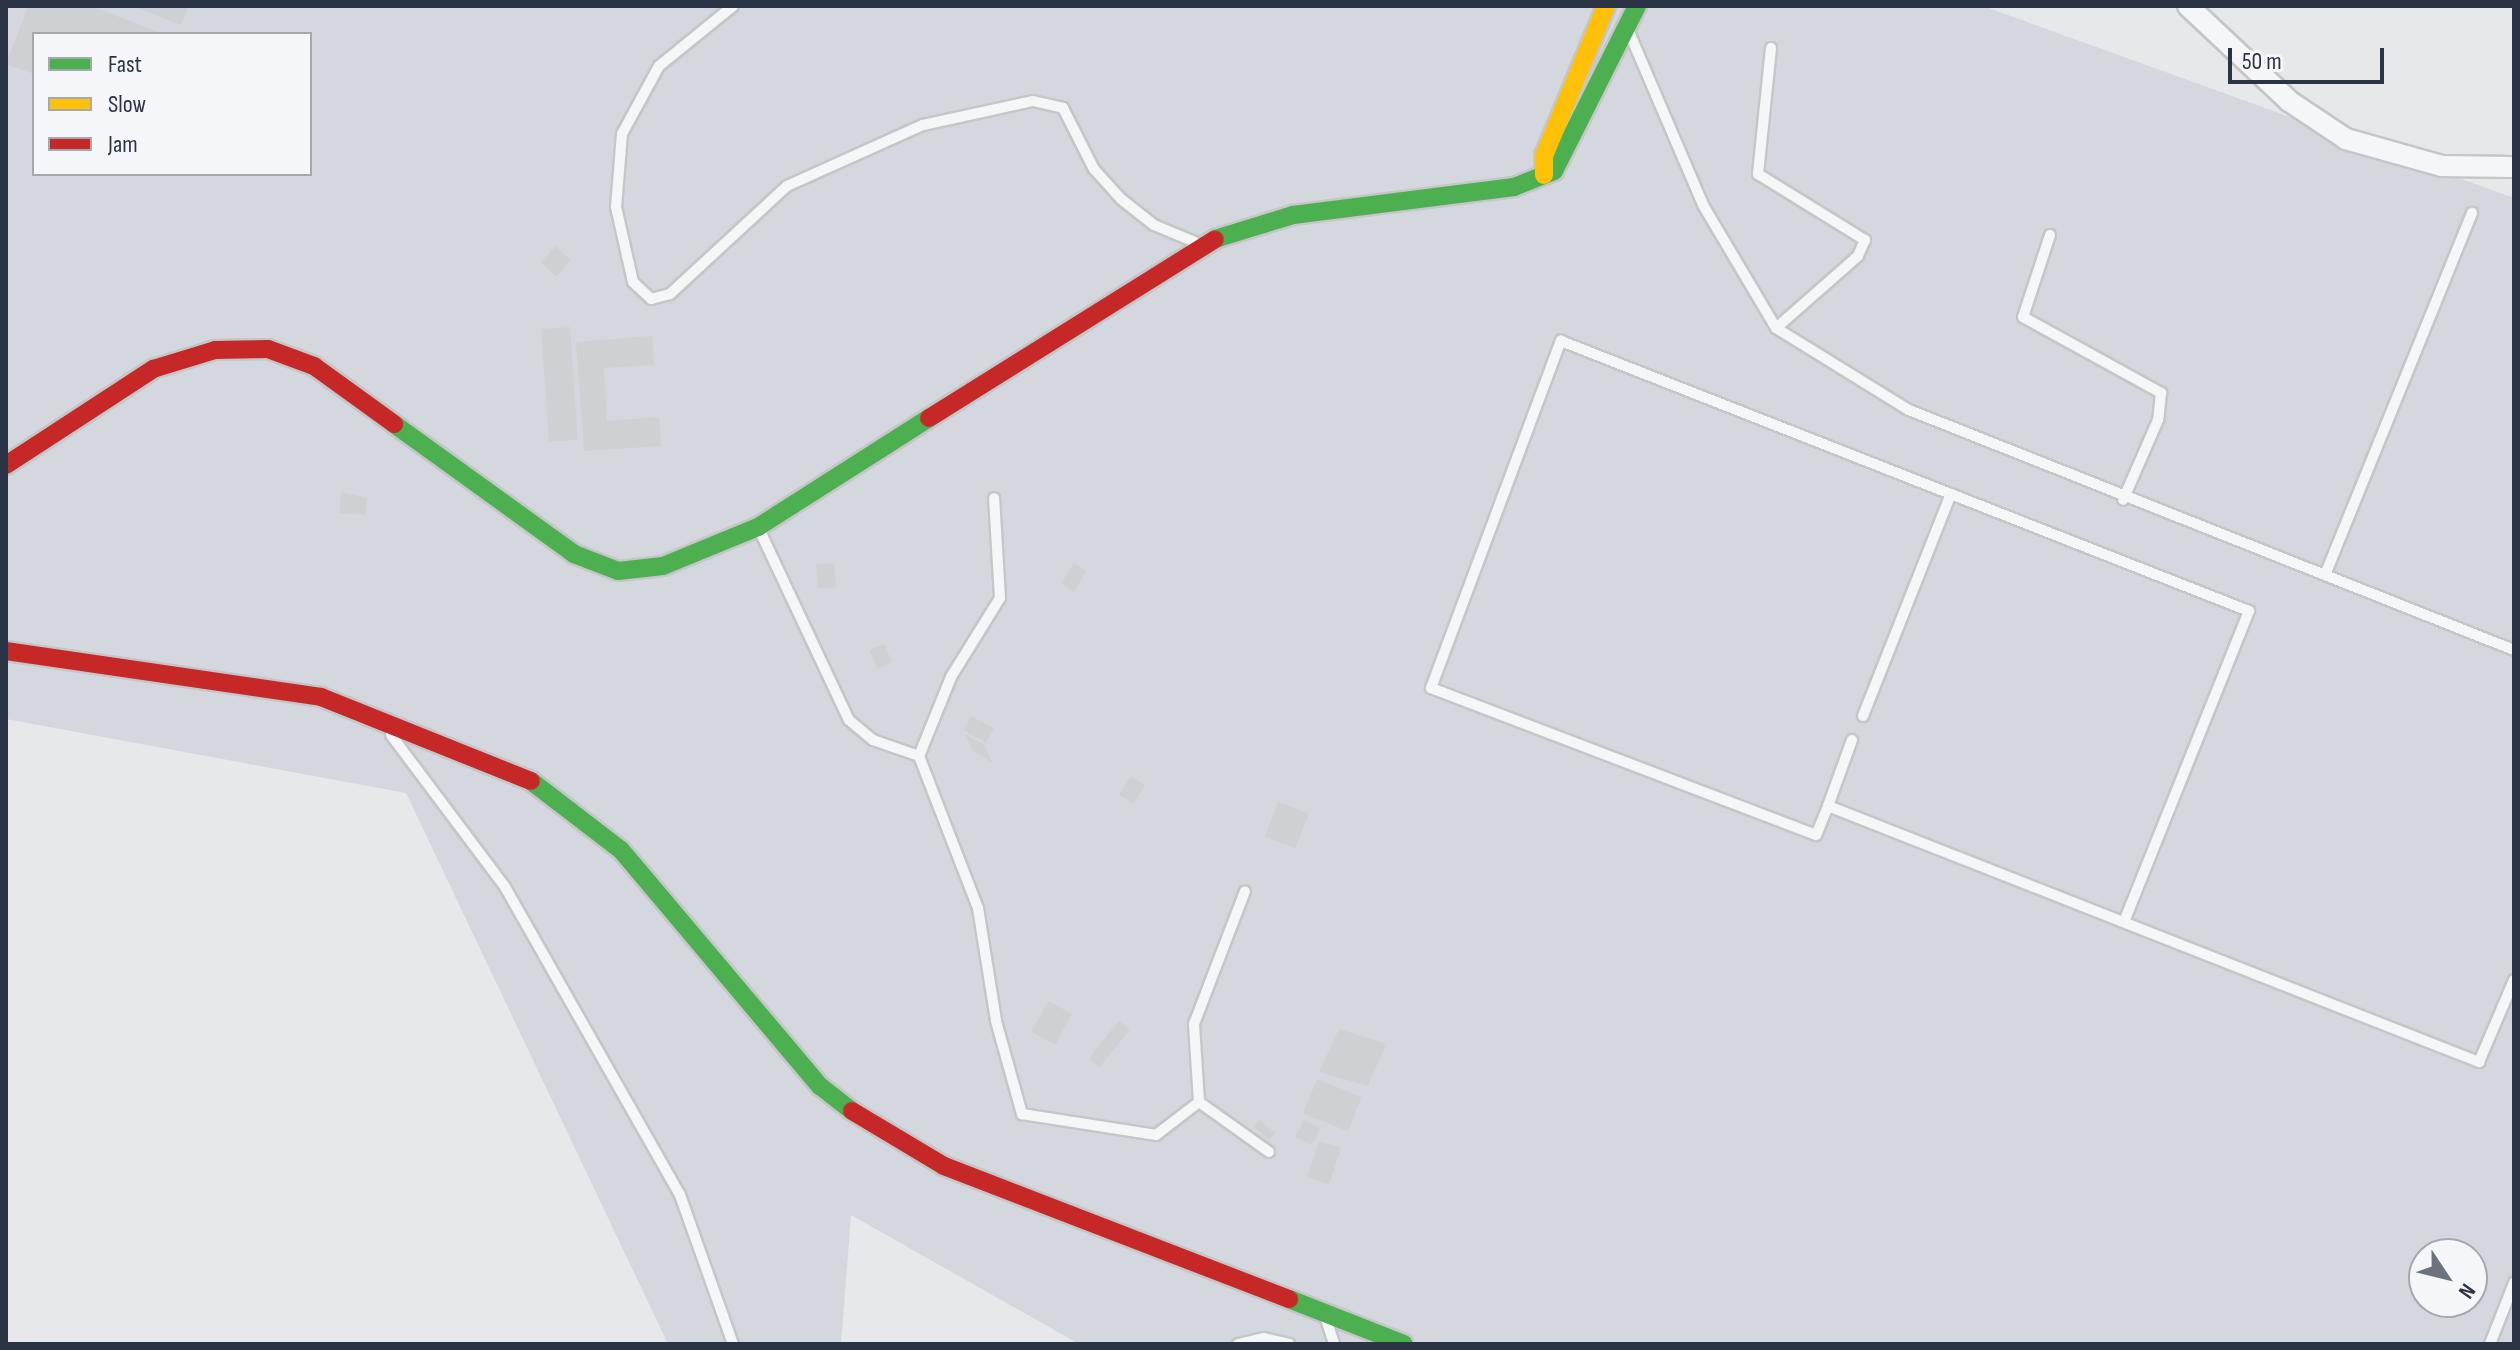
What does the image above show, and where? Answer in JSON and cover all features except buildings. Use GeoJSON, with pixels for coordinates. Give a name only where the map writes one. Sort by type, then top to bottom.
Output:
{"type":"FeatureCollection","features":[{"type":"Feature","properties":{"kind":"street"},"geometry":{"type":"LineString","coordinates":[[6,465],[153,369],[215,350],[268,349],[314,366],[528,523],[618,571],[704,553],[758,527],[1200,244],[1293,215],[1514,187],[1544,175],[1568,152],[1637,6]]}},
{"type":"Feature","properties":{"kind":"street"},"geometry":{"type":"LineString","coordinates":[[2188,6],[2289,101],[2346,139],[2442,166],[2514,167]]}},
{"type":"Feature","properties":{"kind":"street"},"geometry":{"type":"LineString","coordinates":[[1544,175],[1544,156],[1605,9]]}},
{"type":"Feature","properties":{"kind":"street"},"geometry":{"type":"LineString","coordinates":[[6,651],[321,697],[540,785],[589,817],[820,1086],[879,1131],[944,1166],[1404,1344]]}},
{"type":"Feature","properties":{"kind":"lane"},"geometry":{"type":"LineString","coordinates":[[733,6],[659,66],[622,134],[616,207],[633,282],[651,299],[670,294],[787,186],[923,125],[1033,101],[1063,108],[1094,169],[1121,199],[1154,225],[1200,244]]}},
{"type":"Feature","properties":{"kind":"lane"},"geometry":{"type":"LineString","coordinates":[[1605,9],[1628,28],[1703,205],[1776,328],[1909,410],[2123,500],[2514,650]]}},
{"type":"Feature","properties":{"kind":"lane"},"geometry":{"type":"LineString","coordinates":[[1771,48],[1758,174],[1865,240],[1858,256],[1776,328]]}},
{"type":"Feature","properties":{"kind":"lane"},"geometry":{"type":"LineString","coordinates":[[2325,575],[2472,213]]}},
{"type":"Feature","properties":{"kind":"lane"},"geometry":{"type":"LineString","coordinates":[[2050,235],[2023,317],[2161,393],[2158,420],[2123,500]]}},
{"type":"Feature","properties":{"kind":"lane"},"geometry":{"type":"LineString","coordinates":[[1852,740],[1816,835],[1431,688],[1561,341],[2249,611],[2124,922]]}},
{"type":"Feature","properties":{"kind":"lane"},"geometry":{"type":"LineString","coordinates":[[1863,716],[1951,494]]}},
{"type":"Feature","properties":{"kind":"lane"},"geometry":{"type":"LineString","coordinates":[[994,498],[1000,598],[951,677],[919,756],[978,908],[996,1021],[1022,1114],[1156,1135],[1199,1102]]}},
{"type":"Feature","properties":{"kind":"lane"},"geometry":{"type":"LineString","coordinates":[[758,527],[849,720],[873,740],[919,756]]}},
{"type":"Feature","properties":{"kind":"lane"},"geometry":{"type":"LineString","coordinates":[[383,724],[505,887],[680,1195],[733,1344]]}},
{"type":"Feature","properties":{"kind":"lane"},"geometry":{"type":"LineString","coordinates":[[1828,806],[2479,1062],[2514,980]]}},
{"type":"Feature","properties":{"kind":"lane"},"geometry":{"type":"LineString","coordinates":[[1199,1102],[1194,1024],[1245,891]]}},
{"type":"Feature","properties":{"kind":"lane"},"geometry":{"type":"LineString","coordinates":[[1199,1102],[1269,1152]]}},
{"type":"Feature","properties":{"kind":"lane"},"geometry":{"type":"LineString","coordinates":[[2490,1344],[2514,1283]]}},
{"type":"Feature","properties":{"kind":"lane"},"geometry":{"type":"LineString","coordinates":[[1323,1313],[1334,1344]]}},
{"type":"Feature","properties":{"kind":"lane"},"geometry":{"type":"LineString","coordinates":[[1238,1344],[1264,1338],[1289,1344]]}},
{"type":"Feature","properties":{"kind":"shaded area"},"geometry":{"type":"Polygon","coordinates":[[[6,6],[1983,6],[2514,198],[2514,1344],[1079,1344],[851,1215],[841,1344],[668,1344],[406,793],[6,719],[6,6]]]}},
{"type":"Feature","properties":{"kind":"traffic: fast"},"geometry":{"type":"LineString","coordinates":[[1215,239],[1293,215],[1514,187],[1554,171],[1637,6]]}},
{"type":"Feature","properties":{"kind":"traffic: fast"},"geometry":{"type":"LineString","coordinates":[[394,424],[574,554],[618,571],[663,566],[758,527],[929,418]]}},
{"type":"Feature","properties":{"kind":"traffic: fast"},"geometry":{"type":"LineString","coordinates":[[531,781],[621,850],[820,1086],[852,1111]]}},
{"type":"Feature","properties":{"kind":"traffic: fast"},"geometry":{"type":"LineString","coordinates":[[1289,1299],[1404,1344]]}},
{"type":"Feature","properties":{"kind":"traffic: slow"},"geometry":{"type":"LineString","coordinates":[[1544,175],[1544,156],[1606,6]]}},
{"type":"Feature","properties":{"kind":"traffic: jam"},"geometry":{"type":"LineString","coordinates":[[929,418],[1215,239]]}},
{"type":"Feature","properties":{"kind":"traffic: jam"},"geometry":{"type":"LineString","coordinates":[[6,465],[153,369],[215,350],[268,349],[314,366],[394,424]]}},
{"type":"Feature","properties":{"kind":"traffic: jam"},"geometry":{"type":"LineString","coordinates":[[6,651],[321,697],[531,781]]}},
{"type":"Feature","properties":{"kind":"traffic: jam"},"geometry":{"type":"LineString","coordinates":[[852,1111],[944,1166],[1289,1299]]}}]}
